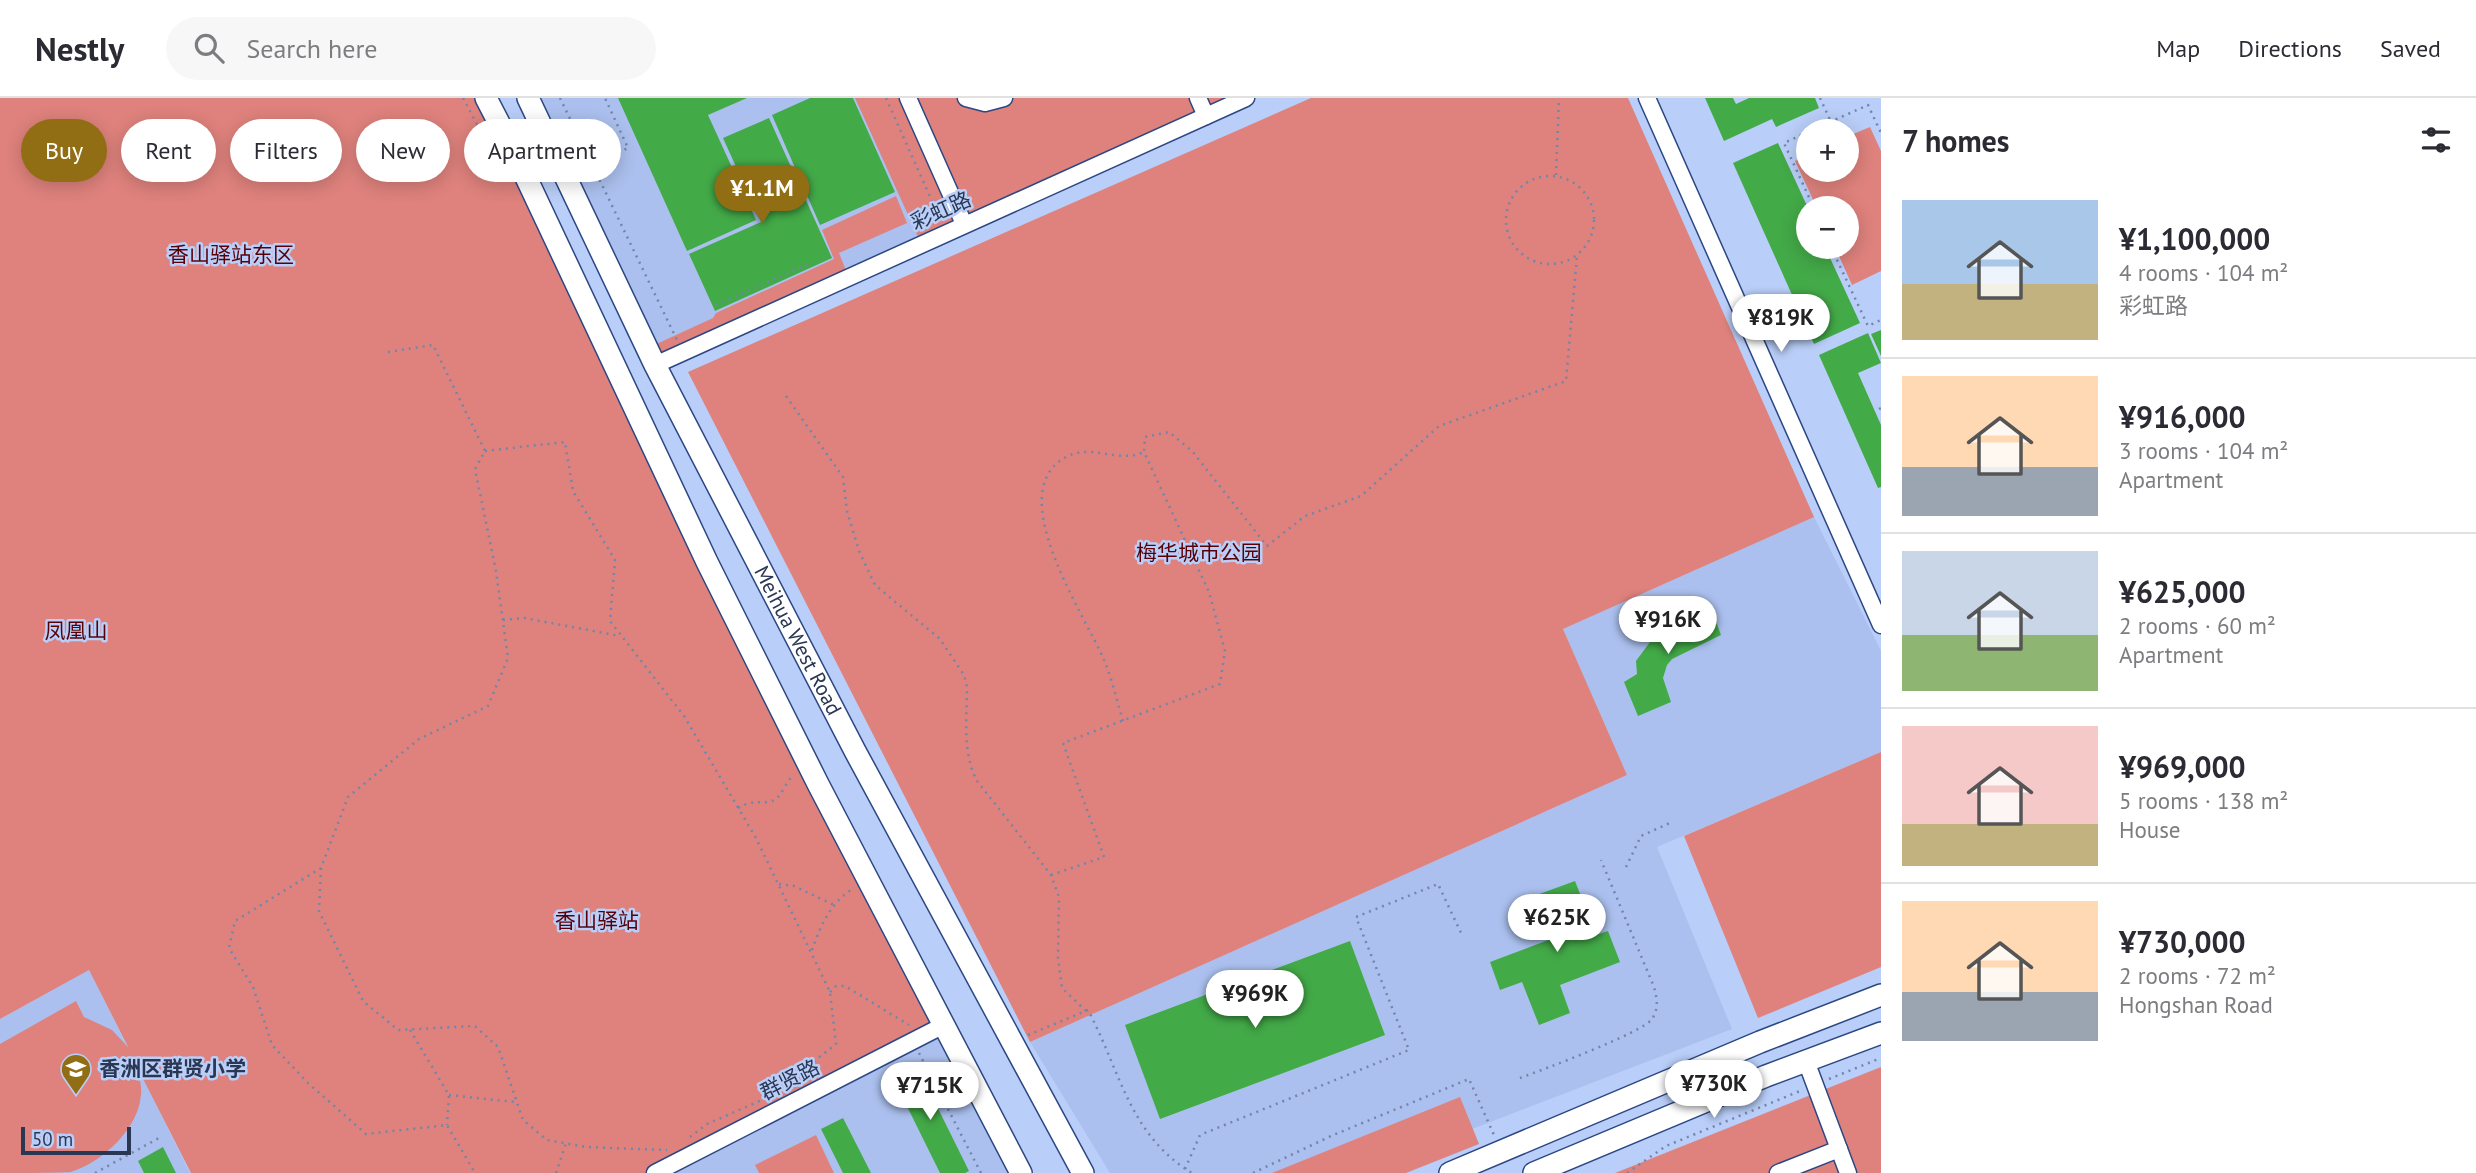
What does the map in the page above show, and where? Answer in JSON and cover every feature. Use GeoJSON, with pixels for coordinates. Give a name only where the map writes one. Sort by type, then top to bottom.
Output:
{"type":"FeatureCollection","features":[{"type":"Feature","properties":{"kind":"main road"},"geometry":{"type":"LineString","coordinates":[[486,98],[516,156],[707,562],[1021,1173]]}},
{"type":"Feature","properties":{"kind":"main road","name":"Meihua West Road"},"geometry":{"type":"LineString","coordinates":[[528,98],[655,365],[855,751],[1083,1173]]}},
{"type":"Feature","properties":{"kind":"main road"},"geometry":{"type":"LineString","coordinates":[[1450,1173],[1760,1042],[1881,995]]}},
{"type":"Feature","properties":{"kind":"main road"},"geometry":{"type":"LineString","coordinates":[[1534,1173],[1881,1033]]}},
{"type":"Feature","properties":{"kind":"street"},"geometry":{"type":"LineString","coordinates":[[908,98],[964,223]]}},
{"type":"Feature","properties":{"kind":"street"},"geometry":{"type":"LineString","coordinates":[[966,98],[985,103],[1004,98]]}},
{"type":"Feature","properties":{"kind":"street"},"geometry":{"type":"LineString","coordinates":[[1198,98],[1206,116]]}},
{"type":"Feature","properties":{"kind":"street","name":"彩虹路"},"geometry":{"type":"LineString","coordinates":[[655,365],[964,223],[1246,98]]}},
{"type":"Feature","properties":{"kind":"street"},"geometry":{"type":"LineString","coordinates":[[1647,98],[1881,625]]}},
{"type":"Feature","properties":{"kind":"street","name":"群贤路"},"geometry":{"type":"LineString","coordinates":[[655,1173],[944,1025]]}},
{"type":"Feature","properties":{"kind":"street"},"geometry":{"type":"LineString","coordinates":[[1807,1061],[1848,1173]]}},
{"type":"Feature","properties":{"kind":"street"},"geometry":{"type":"LineString","coordinates":[[1779,1173],[1839,1149]]}},
{"type":"Feature","properties":{"kind":"path"},"geometry":{"type":"LineString","coordinates":[[463,98],[474,119]]}},
{"type":"Feature","properties":{"kind":"path"},"geometry":{"type":"LineString","coordinates":[[560,98],[570,119]]}},
{"type":"Feature","properties":{"kind":"path"},"geometry":{"type":"LineString","coordinates":[[605,98],[615,119]]}},
{"type":"Feature","properties":{"kind":"path"},"geometry":{"type":"LineString","coordinates":[[886,98],[946,232]]}},
{"type":"Feature","properties":{"kind":"path"},"geometry":{"type":"LineString","coordinates":[[1556,176],[1559,98]]}},
{"type":"Feature","properties":{"kind":"path"},"geometry":{"type":"LineString","coordinates":[[1820,98],[1830,119]]}},
{"type":"Feature","properties":{"kind":"path"},"geometry":{"type":"LineString","coordinates":[[1838,119],[1868,105],[1881,133]]}},
{"type":"Feature","properties":{"kind":"path"},"geometry":{"type":"LineString","coordinates":[[621,133],[628,148],[621,151]]}},
{"type":"Feature","properties":{"kind":"path"},"geometry":{"type":"LineString","coordinates":[[1796,138],[1784,143],[1796,169]]}},
{"type":"Feature","properties":{"kind":"path"},"geometry":{"type":"LineString","coordinates":[[1542,176],[1570,180],[1591,200],[1595,215],[1591,237],[1577,256],[1564,263],[1549,265],[1534,262],[1521,254],[1512,243],[1506,215],[1510,201],[1529,181],[1542,176]]}},
{"type":"Feature","properties":{"kind":"path"},"geometry":{"type":"LineString","coordinates":[[601,182],[682,352]]}},
{"type":"Feature","properties":{"kind":"path"},"geometry":{"type":"LineString","coordinates":[[1051,875],[1104,856],[1063,743],[1220,684],[1225,651],[1209,593],[1144,452],[1145,437],[1169,432],[1192,451],[1267,546],[1305,516],[1361,496],[1439,426],[1566,381],[1577,256]]}},
{"type":"Feature","properties":{"kind":"path"},"geometry":{"type":"LineString","coordinates":[[1837,259],[1868,326],[1881,320]]}},
{"type":"Feature","properties":{"kind":"path"},"geometry":{"type":"LineString","coordinates":[[716,305],[811,263]]}},
{"type":"Feature","properties":{"kind":"path"},"geometry":{"type":"LineString","coordinates":[[388,352],[433,345],[485,451]]}},
{"type":"Feature","properties":{"kind":"path"},"geometry":{"type":"LineString","coordinates":[[786,396],[843,477],[848,511],[859,551],[875,585],[940,639],[964,675],[967,687],[967,757],[970,768],[977,781],[1051,875],[1059,897],[1058,958],[1062,988],[1088,1010],[1142,1128],[1171,1161],[1192,1173]]}},
{"type":"Feature","properties":{"kind":"path"},"geometry":{"type":"LineString","coordinates":[[485,451],[565,442],[573,491],[615,560],[610,621],[684,716],[779,884],[830,992],[836,1044],[770,1096],[707,1124],[690,1137]]}},
{"type":"Feature","properties":{"kind":"path"},"geometry":{"type":"LineString","coordinates":[[485,451],[475,469],[496,571],[508,658],[488,706],[419,739],[348,797],[321,868],[319,911],[363,1001],[398,1030],[475,1026],[498,1047],[523,1121],[547,1140],[586,1147],[672,1150]]}},
{"type":"Feature","properties":{"kind":"path"},"geometry":{"type":"LineString","coordinates":[[1124,721],[1104,660],[1051,548],[1041,515],[1043,486],[1053,466],[1067,456],[1085,451],[1132,457],[1144,452]]}},
{"type":"Feature","properties":{"kind":"path"},"geometry":{"type":"LineString","coordinates":[[503,620],[524,618],[622,636]]}},
{"type":"Feature","properties":{"kind":"path"},"geometry":{"type":"LineString","coordinates":[[738,808],[750,801],[772,801],[789,779],[809,765]]}},
{"type":"Feature","properties":{"kind":"path"},"geometry":{"type":"LineString","coordinates":[[1626,867],[1640,836],[1672,822]]}},
{"type":"Feature","properties":{"kind":"path"},"geometry":{"type":"LineString","coordinates":[[1520,1079],[1631,1033],[1650,1022],[1657,1010],[1654,987],[1601,860]]}},
{"type":"Feature","properties":{"kind":"path"},"geometry":{"type":"LineString","coordinates":[[321,868],[235,921],[229,948],[253,987],[272,1045],[308,1083],[366,1134],[447,1125]]}},
{"type":"Feature","properties":{"kind":"path"},"geometry":{"type":"LineString","coordinates":[[812,950],[820,926],[841,896],[869,880]]}},
{"type":"Feature","properties":{"kind":"path"},"geometry":{"type":"LineString","coordinates":[[779,884],[794,886],[834,905]]}},
{"type":"Feature","properties":{"kind":"path"},"geometry":{"type":"LineString","coordinates":[[1185,1169],[1200,1135],[1409,1050],[1356,917],[1438,884],[1462,935]]}},
{"type":"Feature","properties":{"kind":"path"},"geometry":{"type":"LineString","coordinates":[[830,992],[836,986],[845,986],[918,1038],[981,1173]]}},
{"type":"Feature","properties":{"kind":"path"},"geometry":{"type":"LineString","coordinates":[[1012,1042],[1086,1010]]}},
{"type":"Feature","properties":{"kind":"path"},"geometry":{"type":"LineString","coordinates":[[410,1030],[449,1095],[447,1125],[475,1173]]}},
{"type":"Feature","properties":{"kind":"path"},"geometry":{"type":"LineString","coordinates":[[1627,1173],[1673,1143],[1881,1058]]}},
{"type":"Feature","properties":{"kind":"path"},"geometry":{"type":"LineString","coordinates":[[1253,1173],[1331,1136],[1469,1079],[1501,1152]]}},
{"type":"Feature","properties":{"kind":"path"},"geometry":{"type":"LineString","coordinates":[[449,1095],[516,1102]]}},
{"type":"Feature","properties":{"kind":"path"},"geometry":{"type":"LineString","coordinates":[[95,1173],[159,1138]]}},
{"type":"Feature","properties":{"kind":"path"},"geometry":{"type":"LineString","coordinates":[[556,1173],[566,1143]]}},
{"type":"Feature","properties":{"kind":"shaded area"},"geometry":{"type":"Polygon","coordinates":[[[528,98],[907,98],[964,223],[655,364],[568,182],[621,182],[621,119],[538,119],[528,98]]]}},
{"type":"Feature","properties":{"kind":"shaded area"},"geometry":{"type":"Polygon","coordinates":[[[1814,517],[1881,651],[1881,752],[1657,847],[1732,1029],[1358,1173],[1110,1173],[1030,1042],[1627,775],[1563,629],[1814,517]]]}},
{"type":"Feature","properties":{"kind":"shaded area","name":"香洲区群贤小学"},"geometry":{"type":"Polygon","coordinates":[[[89,970],[190,1173],[0,1173],[0,1019],[89,970]]]}},
{"type":"Feature","properties":{"kind":"shaded area"},"geometry":{"type":"Polygon","coordinates":[[[944,1025],[1020,1173],[661,1173],[944,1025]]]}},
{"type":"Feature","properties":{"kind":"green space"},"geometry":{"type":"Polygon","coordinates":[[[0,98],[485,98],[495,119],[464,119],[464,182],[527,182],[944,1025],[655,1173],[191,1173],[138,1069],[141,1092],[133,1120],[116,1143],[95,1161],[71,1172],[0,1173],[0,1044],[76,1001],[84,1017],[112,1030],[128,1047],[89,970],[0,1019],[0,98]]]}},
{"type":"Feature","properties":{"kind":"green space"},"geometry":{"type":"Polygon","coordinates":[[[855,98],[904,98],[959,221],[919,239],[855,98]]]}},
{"type":"Feature","properties":{"kind":"green space"},"geometry":{"type":"Polygon","coordinates":[[[908,98],[1244,98],[964,223],[908,98]]]}},
{"type":"Feature","properties":{"kind":"green space","name":"梅华城市公园"},"geometry":{"type":"Polygon","coordinates":[[[1311,98],[1628,98],[1814,517],[1563,629],[1627,775],[1030,1042],[688,372],[1311,98]]]}},
{"type":"Feature","properties":{"kind":"green space"},"geometry":{"type":"Polygon","coordinates":[[[1870,127],[1881,151],[1881,271],[1852,285],[1840,259],[1859,259],[1859,196],[1811,196],[1805,182],[1859,182],[1859,132],[1870,127]]]}},
{"type":"Feature","properties":{"kind":"green space"},"geometry":{"type":"Polygon","coordinates":[[[896,196],[907,223],[839,253],[847,273],[657,361],[650,347],[713,318],[716,313],[834,259],[822,230],[896,196]]]}},
{"type":"Feature","properties":{"kind":"green space"},"geometry":{"type":"Polygon","coordinates":[[[1881,752],[1881,967],[1758,1018],[1684,836],[1881,752]]]}},
{"type":"Feature","properties":{"kind":"green space"},"geometry":{"type":"Polygon","coordinates":[[[1881,1067],[1881,1173],[1615,1173],[1881,1067]]]}},
{"type":"Feature","properties":{"kind":"green space"},"geometry":{"type":"Polygon","coordinates":[[[1460,1097],[1479,1144],[1406,1173],[1272,1173],[1460,1097]]]}},
{"type":"Feature","properties":{"kind":"green space"},"geometry":{"type":"Polygon","coordinates":[[[816,1135],[834,1173],[759,1173],[755,1165],[816,1135]]]}},
{"type":"Feature","properties":{"kind":"building"},"geometry":{"type":"Polygon","coordinates":[[[618,98],[747,98],[708,115],[756,220],[687,251],[618,98]]]}},
{"type":"Feature","properties":{"kind":"building"},"geometry":{"type":"Polygon","coordinates":[[[810,98],[853,98],[895,192],[820,225],[772,115],[810,98]]]}},
{"type":"Feature","properties":{"kind":"building"},"geometry":{"type":"Polygon","coordinates":[[[1705,98],[1733,98],[1736,104],[1749,98],[1815,98],[1819,108],[1776,127],[1772,119],[1724,141],[1705,98]]]}},
{"type":"Feature","properties":{"kind":"building"},"geometry":{"type":"Polygon","coordinates":[[[769,118],[832,258],[715,311],[689,254],[761,222],[723,138],[769,118]]]}},
{"type":"Feature","properties":{"kind":"building"},"geometry":{"type":"Polygon","coordinates":[[[1778,143],[1802,196],[1796,196],[1796,259],[1831,259],[1860,323],[1814,344],[1733,163],[1778,143]]]}},
{"type":"Feature","properties":{"kind":"building"},"geometry":{"type":"Polygon","coordinates":[[[1881,330],[1881,356],[1871,334],[1881,330]]]}},
{"type":"Feature","properties":{"kind":"building"},"geometry":{"type":"Polygon","coordinates":[[[1868,333],[1881,363],[1858,373],[1881,425],[1881,487],[1878,488],[1819,355],[1868,333]]]}},
{"type":"Feature","properties":{"kind":"building"},"geometry":{"type":"Polygon","coordinates":[[[1709,603],[1721,635],[1672,659],[1663,678],[1671,702],[1638,716],[1624,682],[1637,674],[1636,661],[1650,642],[1647,631],[1709,603]]]}},
{"type":"Feature","properties":{"kind":"building"},"geometry":{"type":"Polygon","coordinates":[[[1575,881],[1596,935],[1608,931],[1620,962],[1560,985],[1570,1013],[1539,1025],[1522,982],[1500,990],[1490,962],[1551,939],[1534,896],[1575,881]]]}},
{"type":"Feature","properties":{"kind":"building"},"geometry":{"type":"Polygon","coordinates":[[[1350,941],[1385,1035],[1160,1119],[1125,1025],[1350,941]]]}},
{"type":"Feature","properties":{"kind":"building"},"geometry":{"type":"Polygon","coordinates":[[[917,1066],[969,1171],[965,1173],[940,1173],[893,1078],[917,1066]]]}},
{"type":"Feature","properties":{"kind":"building"},"geometry":{"type":"Polygon","coordinates":[[[843,1118],[871,1173],[843,1173],[821,1129],[843,1118]]]}},
{"type":"Feature","properties":{"kind":"building"},"geometry":{"type":"Polygon","coordinates":[[[163,1147],[176,1173],[144,1173],[138,1161],[163,1147]]]}},
{"type":"Feature","properties":{"kind":"place","name":"香洲区群贤小学"},"geometry":{"type":"Point","coordinates":[76,1096]}},
{"type":"Feature","properties":{"kind":"park label","name":"香山驿站东区"},"geometry":{"type":"Point","coordinates":[231,255]}},
{"type":"Feature","properties":{"kind":"park label","name":"凤凰山"},"geometry":{"type":"Point","coordinates":[76,631]}},
{"type":"Feature","properties":{"kind":"park label","name":"香山驿站"},"geometry":{"type":"Point","coordinates":[597,921]}}]}
